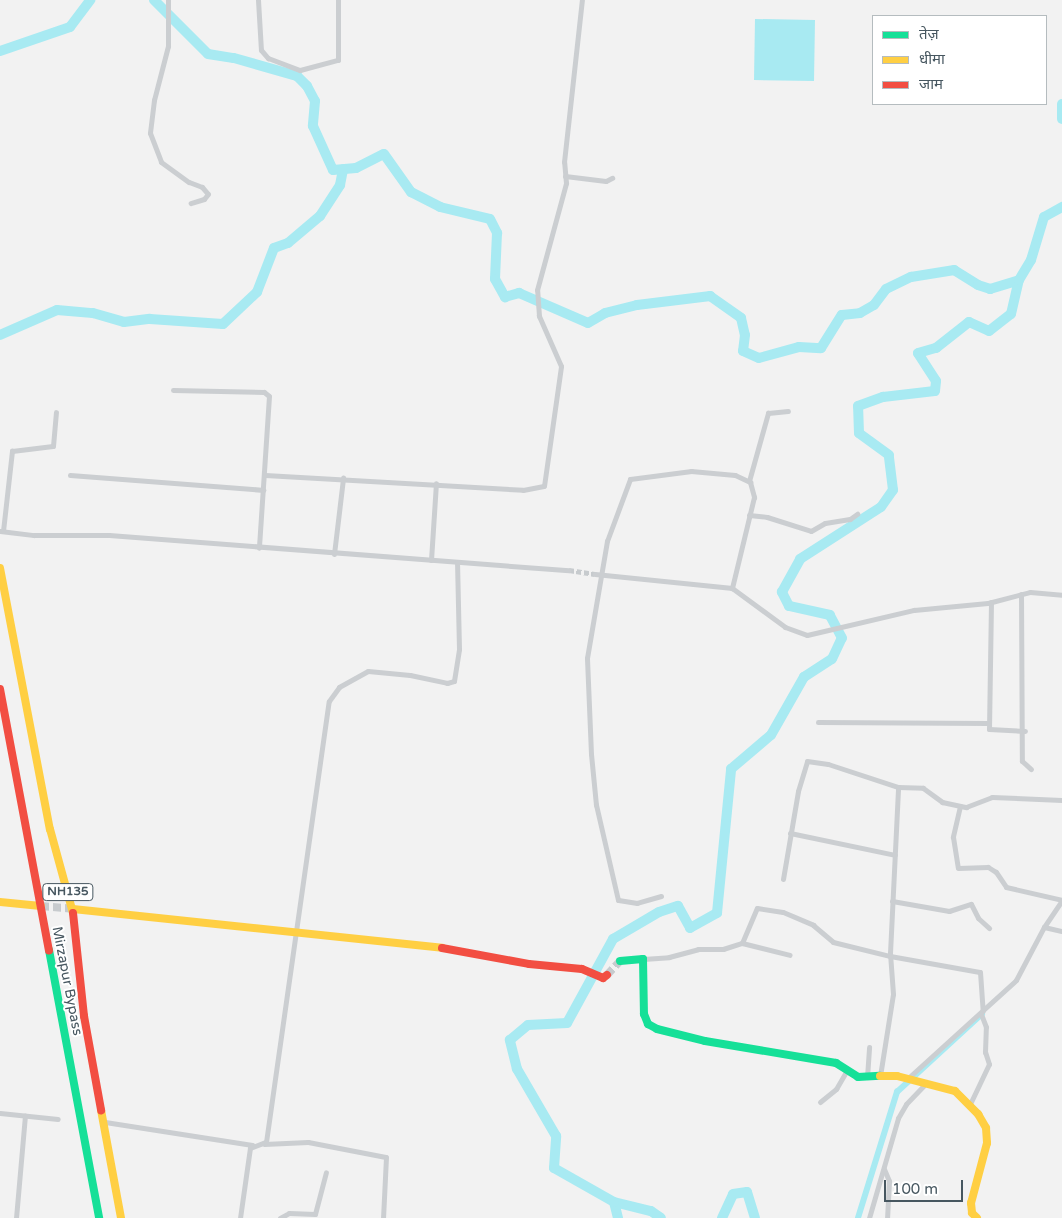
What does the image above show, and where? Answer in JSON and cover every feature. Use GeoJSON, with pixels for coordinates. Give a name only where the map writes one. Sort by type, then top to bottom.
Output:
{"type":"FeatureCollection","features":[{"type":"Feature","properties":{"kind":"main road","name":"NH135"},"geometry":{"type":"LineString","coordinates":[[0,568],[50,830],[73,909],[84,1016],[121,1218]]}},
{"type":"Feature","properties":{"kind":"main road","name":"Mirzapur Bypass"},"geometry":{"type":"LineString","coordinates":[[0,689],[98,1218]]}},
{"type":"Feature","properties":{"kind":"main road"},"geometry":{"type":"LineString","coordinates":[[0,902],[41,906]]}},
{"type":"Feature","properties":{"kind":"main road"},"geometry":{"type":"LineString","coordinates":[[73,909],[456,950],[530,964],[586,970],[604,976]]}},
{"type":"Feature","properties":{"kind":"main road"},"geometry":{"type":"LineString","coordinates":[[620,961],[643,959],[642,1006],[645,1020],[652,1027],[705,1041],[836,1063],[846,1068],[846,1072],[867,1077],[880,1076],[910,1080],[955,1091],[970,1104],[984,1121],[987,1135],[971,1203],[972,1213],[978,1218]]}},
{"type":"Feature","properties":{"kind":"street"},"geometry":{"type":"LineString","coordinates":[[168,0],[166,6],[168,46],[154,100],[150,133],[161,162],[189,182],[202,187],[208,194],[204,200],[191,203]]}},
{"type":"Feature","properties":{"kind":"street"},"geometry":{"type":"LineString","coordinates":[[258,0],[261,50],[268,58],[300,70],[338,60],[338,0]]}},
{"type":"Feature","properties":{"kind":"street"},"geometry":{"type":"LineString","coordinates":[[264,475],[436,483],[523,490],[544,486],[561,366],[536,306],[541,270],[564,191],[582,0]]}},
{"type":"Feature","properties":{"kind":"street"},"geometry":{"type":"LineString","coordinates":[[565,176],[606,181],[612,178]]}},
{"type":"Feature","properties":{"kind":"street"},"geometry":{"type":"LineString","coordinates":[[173,390],[269,394],[259,548]]}},
{"type":"Feature","properties":{"kind":"street"},"geometry":{"type":"LineString","coordinates":[[732,588],[754,497],[749,481],[768,413],[788,411]]}},
{"type":"Feature","properties":{"kind":"street"},"geometry":{"type":"LineString","coordinates":[[56,412],[53,446],[12,451],[2,531],[109,535],[334,554],[569,570]]}},
{"type":"Feature","properties":{"kind":"street"},"geometry":{"type":"LineString","coordinates":[[661,896],[637,903],[618,900],[596,805],[587,676],[612,523],[630,479],[692,471],[724,473],[749,481]]}},
{"type":"Feature","properties":{"kind":"street"},"geometry":{"type":"LineString","coordinates":[[70,475],[263,490]]}},
{"type":"Feature","properties":{"kind":"street"},"geometry":{"type":"LineString","coordinates":[[334,554],[343,478]]}},
{"type":"Feature","properties":{"kind":"street"},"geometry":{"type":"LineString","coordinates":[[431,560],[436,483]]}},
{"type":"Feature","properties":{"kind":"street"},"geometry":{"type":"LineString","coordinates":[[749,515],[767,517],[811,531],[824,523],[850,520],[857,514]]}},
{"type":"Feature","properties":{"kind":"street"},"geometry":{"type":"LineString","coordinates":[[264,1144],[331,697],[339,687],[368,671],[410,675],[447,683],[454,681],[459,648],[457,562]]}},
{"type":"Feature","properties":{"kind":"street"},"geometry":{"type":"LineString","coordinates":[[594,574],[732,588],[785,627],[802,634],[820,634],[914,610],[991,602],[1039,591],[1062,596]]}},
{"type":"Feature","properties":{"kind":"street"},"geometry":{"type":"LineString","coordinates":[[1021,594],[1021,692],[1025,732],[1022,761],[1032,769]]}},
{"type":"Feature","properties":{"kind":"street"},"geometry":{"type":"LineString","coordinates":[[991,602],[988,722],[990,731],[1025,732]]}},
{"type":"Feature","properties":{"kind":"street"},"geometry":{"type":"LineString","coordinates":[[818,722],[988,722]]}},
{"type":"Feature","properties":{"kind":"street"},"geometry":{"type":"LineString","coordinates":[[783,879],[790,833],[806,762],[828,764],[898,787],[924,788],[937,800],[960,806],[969,806],[992,797],[1062,800]]}},
{"type":"Feature","properties":{"kind":"street"},"geometry":{"type":"LineString","coordinates":[[880,1076],[893,994],[890,956],[898,787]]}},
{"type":"Feature","properties":{"kind":"street"},"geometry":{"type":"LineString","coordinates":[[910,1080],[982,1016],[1016,980],[1062,900],[1006,887],[996,872],[988,867],[958,868],[953,837],[960,806]]}},
{"type":"Feature","properties":{"kind":"street"},"geometry":{"type":"LineString","coordinates":[[790,833],[895,855]]}},
{"type":"Feature","properties":{"kind":"street"},"geometry":{"type":"LineString","coordinates":[[892,902],[949,911],[971,904],[978,918],[989,928]]}},
{"type":"Feature","properties":{"kind":"street"},"geometry":{"type":"LineString","coordinates":[[742,944],[754,910],[762,908],[783,912],[808,923],[829,940],[890,956],[980,972],[982,1016],[989,1064],[970,1104]]}},
{"type":"Feature","properties":{"kind":"street"},"geometry":{"type":"LineString","coordinates":[[1047,928],[1062,931]]}},
{"type":"Feature","properties":{"kind":"street"},"geometry":{"type":"LineString","coordinates":[[643,959],[669,957],[698,949],[718,950],[742,944],[790,955]]}},
{"type":"Feature","properties":{"kind":"street"},"geometry":{"type":"LineString","coordinates":[[867,1077],[870,1047]]}},
{"type":"Feature","properties":{"kind":"street"},"geometry":{"type":"LineString","coordinates":[[820,1102],[836,1089],[846,1072]]}},
{"type":"Feature","properties":{"kind":"street"},"geometry":{"type":"LineString","coordinates":[[869,1218],[901,1110],[923,1084]]}},
{"type":"Feature","properties":{"kind":"street"},"geometry":{"type":"LineString","coordinates":[[0,1113],[58,1119]]}},
{"type":"Feature","properties":{"kind":"street"},"geometry":{"type":"LineString","coordinates":[[16,1218],[25,1115]]}},
{"type":"Feature","properties":{"kind":"street"},"geometry":{"type":"LineString","coordinates":[[105,1122],[252,1144],[308,1142],[386,1157],[384,1218]]}},
{"type":"Feature","properties":{"kind":"street"},"geometry":{"type":"LineString","coordinates":[[240,1218],[252,1144]]}},
{"type":"Feature","properties":{"kind":"street"},"geometry":{"type":"LineString","coordinates":[[884,1170],[889,1181],[887,1218]]}},
{"type":"Feature","properties":{"kind":"street"},"geometry":{"type":"LineString","coordinates":[[280,1218],[289,1213],[316,1214],[326,1172]]}},
{"type":"Feature","properties":{"kind":"water"},"geometry":{"type":"Polygon","coordinates":[[[755,19],[815,20],[814,81],[754,80],[755,19]]]}},
{"type":"Feature","properties":{"kind":"waterway"},"geometry":{"type":"LineString","coordinates":[[0,51],[70,27],[90,0]]}},
{"type":"Feature","properties":{"kind":"waterway"},"geometry":{"type":"LineString","coordinates":[[154,0],[208,54],[234,58],[297,76],[307,86],[315,101],[313,126],[333,170],[356,168],[384,154],[411,192],[440,207],[490,219],[497,233],[495,279],[505,297],[519,293],[588,323],[605,313],[637,305],[710,296],[741,318],[745,335],[743,351],[759,358],[799,347],[821,348],[842,315],[860,313],[874,305],[886,289],[911,277],[954,270],[978,285],[990,289],[1019,280]]}},
{"type":"Feature","properties":{"kind":"waterway"},"geometry":{"type":"LineString","coordinates":[[1062,104],[1062,119]]}},
{"type":"Feature","properties":{"kind":"waterway"},"geometry":{"type":"LineString","coordinates":[[0,335],[57,310],[93,313],[124,322],[150,319],[223,324],[257,292],[274,248],[288,243],[320,216],[340,185],[343,169]]}},
{"type":"Feature","properties":{"kind":"waterway"},"geometry":{"type":"LineString","coordinates":[[618,1218],[614,1202],[554,1168],[556,1136],[517,1069],[510,1040],[528,1025],[567,1023],[613,939],[659,912],[678,906],[690,928],[717,913],[731,769],[771,735],[804,677],[832,659],[842,638],[830,615],[789,606],[782,592],[800,559],[881,507],[893,490],[889,455],[859,433],[858,406],[883,397],[935,391],[936,381],[918,353],[936,348],[969,322],[989,331],[1011,314],[1019,280],[1031,260],[1044,217],[1062,207]]}},
{"type":"Feature","properties":{"kind":"waterway"},"geometry":{"type":"LineString","coordinates":[[858,1218],[897,1092],[982,1014]]}},
{"type":"Feature","properties":{"kind":"waterway"},"geometry":{"type":"LineString","coordinates":[[722,1218],[733,1194],[747,1192],[755,1218]]}},
{"type":"Feature","properties":{"kind":"waterway"},"geometry":{"type":"LineString","coordinates":[[614,1202],[651,1211],[661,1218]]}},
{"type":"Feature","properties":{"kind":"tunnel"},"geometry":{"type":"LineString","coordinates":[[569,570],[595,574]]}},
{"type":"Feature","properties":{"kind":"tunnel"},"geometry":{"type":"LineString","coordinates":[[41,906],[73,909]]}},
{"type":"Feature","properties":{"kind":"tunnel"},"geometry":{"type":"LineString","coordinates":[[607,975],[620,961]]}},
{"type":"Feature","properties":{"kind":"traffic: fast"},"geometry":{"type":"LineString","coordinates":[[49,950],[99,1218]]}},
{"type":"Feature","properties":{"kind":"traffic: fast"},"geometry":{"type":"LineString","coordinates":[[620,961],[643,959],[644,1014],[648,1024],[657,1029],[705,1041],[836,1063],[858,1077],[880,1076]]}},
{"type":"Feature","properties":{"kind":"traffic: slow"},"geometry":{"type":"LineString","coordinates":[[0,568],[50,829],[73,913]]}},
{"type":"Feature","properties":{"kind":"traffic: slow"},"geometry":{"type":"LineString","coordinates":[[0,902],[41,906]]}},
{"type":"Feature","properties":{"kind":"traffic: slow"},"geometry":{"type":"LineString","coordinates":[[73,909],[442,948]]}},
{"type":"Feature","properties":{"kind":"traffic: slow"},"geometry":{"type":"LineString","coordinates":[[880,1076],[897,1076],[955,1091],[978,1114],[986,1128],[987,1143],[971,1203],[972,1213],[977,1218]]}},
{"type":"Feature","properties":{"kind":"traffic: slow"},"geometry":{"type":"LineString","coordinates":[[101,1110],[121,1218]]}},
{"type":"Feature","properties":{"kind":"traffic: jam"},"geometry":{"type":"LineString","coordinates":[[0,689],[49,950]]}},
{"type":"Feature","properties":{"kind":"traffic: jam"},"geometry":{"type":"LineString","coordinates":[[73,913],[84,1016],[101,1110]]}},
{"type":"Feature","properties":{"kind":"traffic: jam"},"geometry":{"type":"LineString","coordinates":[[442,948],[529,964],[582,969],[603,978],[607,975]]}}]}
